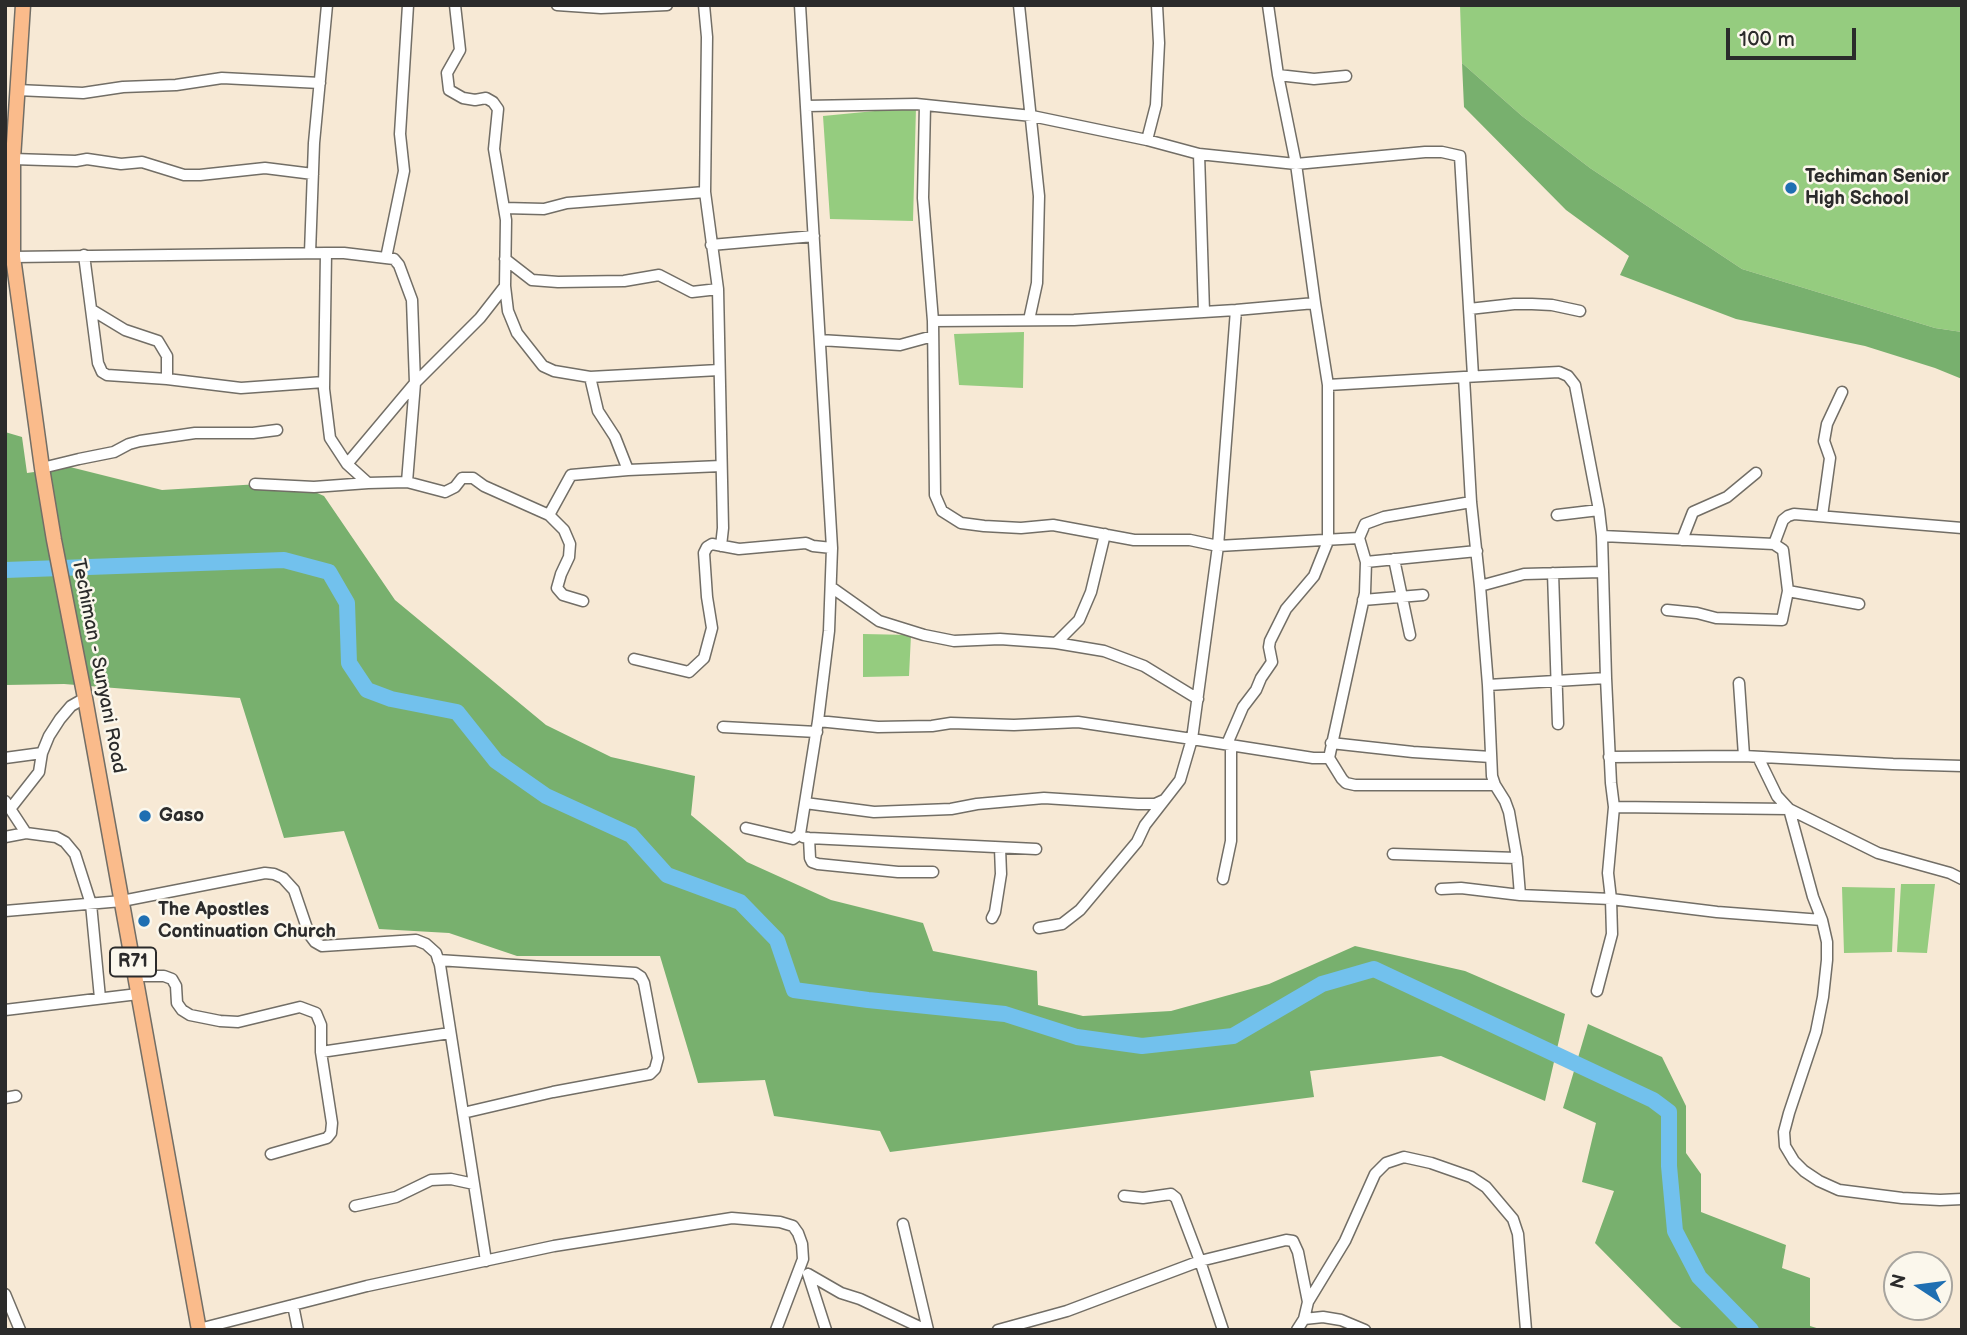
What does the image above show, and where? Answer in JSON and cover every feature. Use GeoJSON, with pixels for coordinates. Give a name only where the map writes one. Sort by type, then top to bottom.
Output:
{"type":"FeatureCollection","features":[{"type":"Feature","properties":{"kind":"main road","name":"Techiman - Sunyani Road"},"geometry":{"type":"LineString","coordinates":[[23,5],[17,90],[10,114],[13,159],[9,232],[54,540],[199,1329]]}},
{"type":"Feature","properties":{"kind":"street"},"geometry":{"type":"LineString","coordinates":[[310,253],[313,174],[327,5]]}},
{"type":"Feature","properties":{"kind":"street"},"geometry":{"type":"LineString","coordinates":[[386,258],[404,171],[400,134],[408,5]]}},
{"type":"Feature","properties":{"kind":"street"},"geometry":{"type":"LineString","coordinates":[[455,5],[460,50],[447,73],[449,90],[463,98],[486,98],[498,109],[494,149],[506,220],[505,286],[508,311],[517,334],[543,366],[554,371],[590,377],[719,370]]}},
{"type":"Feature","properties":{"kind":"street"},"geometry":{"type":"LineString","coordinates":[[557,5],[667,5]]}},
{"type":"Feature","properties":{"kind":"street"},"geometry":{"type":"LineString","coordinates":[[704,5],[705,192],[718,289],[723,528],[721,546]]}},
{"type":"Feature","properties":{"kind":"street"},"geometry":{"type":"LineString","coordinates":[[800,5],[832,548],[829,631],[805,803],[804,836],[810,858],[818,864],[898,873],[933,873]]}},
{"type":"Feature","properties":{"kind":"street"},"geometry":{"type":"LineString","coordinates":[[1019,5],[1039,196],[1037,283],[1029,320]]}},
{"type":"Feature","properties":{"kind":"street"},"geometry":{"type":"LineString","coordinates":[[1147,141],[1156,105],[1159,43],[1157,5]]}},
{"type":"Feature","properties":{"kind":"street"},"geometry":{"type":"LineString","coordinates":[[1223,878],[1231,841],[1229,744],[1243,707],[1272,662],[1270,641],[1286,610],[1314,576],[1328,541],[1328,385],[1296,164],[1278,75],[1268,5]]}},
{"type":"Feature","properties":{"kind":"street"},"geometry":{"type":"LineString","coordinates":[[1278,75],[1314,79],[1346,76]]}},
{"type":"Feature","properties":{"kind":"street"},"geometry":{"type":"LineString","coordinates":[[17,90],[83,93],[222,78],[320,83]]}},
{"type":"Feature","properties":{"kind":"street"},"geometry":{"type":"LineString","coordinates":[[806,106],[925,105],[1032,116],[1199,154],[1296,164],[1425,152],[1460,156],[1469,309],[1472,502],[1488,685],[1492,776],[1509,812],[1520,895]]}},
{"type":"Feature","properties":{"kind":"street"},"geometry":{"type":"LineString","coordinates":[[925,105],[923,198],[933,321],[935,495],[942,511],[961,523],[984,526],[1021,528],[1053,525],[1134,540],[1190,540],[1218,546],[1359,538]]}},
{"type":"Feature","properties":{"kind":"street"},"geometry":{"type":"LineString","coordinates":[[1199,154],[1204,312]]}},
{"type":"Feature","properties":{"kind":"street"},"geometry":{"type":"LineString","coordinates":[[13,159],[87,159],[121,164],[142,162],[184,175],[265,168],[313,174]]}},
{"type":"Feature","properties":{"kind":"street"},"geometry":{"type":"LineString","coordinates":[[504,208],[544,209],[567,203],[705,192]]}},
{"type":"Feature","properties":{"kind":"street"},"geometry":{"type":"LineString","coordinates":[[711,245],[814,236]]}},
{"type":"Feature","properties":{"kind":"street"},"geometry":{"type":"LineString","coordinates":[[327,253],[324,382],[330,438],[347,464],[368,483]]}},
{"type":"Feature","properties":{"kind":"street"},"geometry":{"type":"LineString","coordinates":[[13,257],[327,253],[394,259],[399,265],[412,300],[415,383],[407,482]]}},
{"type":"Feature","properties":{"kind":"street"},"geometry":{"type":"LineString","coordinates":[[84,256],[98,363],[102,372],[107,375],[241,388],[324,382]]}},
{"type":"Feature","properties":{"kind":"street"},"geometry":{"type":"LineString","coordinates":[[505,259],[532,280],[624,281],[659,275],[692,292],[718,289]]}},
{"type":"Feature","properties":{"kind":"street"},"geometry":{"type":"LineString","coordinates":[[347,464],[415,383],[473,325],[505,286]]}},
{"type":"Feature","properties":{"kind":"street"},"geometry":{"type":"LineString","coordinates":[[490,303],[508,311]]}},
{"type":"Feature","properties":{"kind":"street"},"geometry":{"type":"LineString","coordinates":[[933,321],[1074,320],[1315,303]]}},
{"type":"Feature","properties":{"kind":"street"},"geometry":{"type":"LineString","coordinates":[[1469,309],[1532,304],[1580,311]]}},
{"type":"Feature","properties":{"kind":"street"},"geometry":{"type":"LineString","coordinates":[[92,310],[125,330],[158,341],[167,356],[167,379]]}},
{"type":"Feature","properties":{"kind":"street"},"geometry":{"type":"LineString","coordinates":[[1039,928],[1062,924],[1080,910],[1137,842],[1145,825],[1180,780],[1192,740],[1218,546],[1236,310]]}},
{"type":"Feature","properties":{"kind":"street"},"geometry":{"type":"LineString","coordinates":[[820,340],[900,345],[933,336]]}},
{"type":"Feature","properties":{"kind":"street"},"geometry":{"type":"LineString","coordinates":[[1328,385],[1559,372],[1568,376],[1574,385],[1602,536],[1605,678],[1614,807],[1608,861],[1612,934],[1597,991]]}},
{"type":"Feature","properties":{"kind":"street"},"geometry":{"type":"LineString","coordinates":[[590,377],[598,411],[615,437],[628,470]]}},
{"type":"Feature","properties":{"kind":"street"},"geometry":{"type":"LineString","coordinates":[[1822,516],[1830,458],[1824,442],[1827,424],[1842,392]]}},
{"type":"Feature","properties":{"kind":"street"},"geometry":{"type":"LineString","coordinates":[[42,468],[114,452],[140,441],[195,433],[253,433],[277,430]]}},
{"type":"Feature","properties":{"kind":"street"},"geometry":{"type":"LineString","coordinates":[[549,514],[571,475],[721,466]]}},
{"type":"Feature","properties":{"kind":"street"},"geometry":{"type":"LineString","coordinates":[[1682,540],[1693,512],[1727,496],[1756,473]]}},
{"type":"Feature","properties":{"kind":"street"},"geometry":{"type":"LineString","coordinates":[[255,484],[314,488],[407,482],[445,492],[455,487],[462,478],[473,478],[484,486],[549,514],[564,530],[570,544],[569,557],[557,588],[562,595],[583,601]]}},
{"type":"Feature","properties":{"kind":"street"},"geometry":{"type":"LineString","coordinates":[[1472,502],[1384,517],[1365,524],[1359,538],[1366,562],[1363,600],[1329,758],[1342,779],[1354,785],[1494,785]]}},
{"type":"Feature","properties":{"kind":"street"},"geometry":{"type":"LineString","coordinates":[[1557,515],[1599,510]]}},
{"type":"Feature","properties":{"kind":"street"},"geometry":{"type":"LineString","coordinates":[[1774,544],[1783,520],[1794,514],[1962,528]]}},
{"type":"Feature","properties":{"kind":"street"},"geometry":{"type":"LineString","coordinates":[[1056,643],[1079,620],[1091,592],[1105,534]]}},
{"type":"Feature","properties":{"kind":"street"},"geometry":{"type":"LineString","coordinates":[[1602,536],[1774,544],[1783,550],[1788,591],[1782,620],[1716,618],[1667,610]]}},
{"type":"Feature","properties":{"kind":"street"},"geometry":{"type":"LineString","coordinates":[[634,659],[689,672],[704,658],[712,628],[704,553],[712,544],[739,549],[806,542],[813,546],[832,548]]}},
{"type":"Feature","properties":{"kind":"street"},"geometry":{"type":"LineString","coordinates":[[1366,562],[1477,551]]}},
{"type":"Feature","properties":{"kind":"street"},"geometry":{"type":"LineString","coordinates":[[1394,559],[1410,635]]}},
{"type":"Feature","properties":{"kind":"street"},"geometry":{"type":"LineString","coordinates":[[1480,586],[1524,574],[1602,572]]}},
{"type":"Feature","properties":{"kind":"street"},"geometry":{"type":"LineString","coordinates":[[1553,573],[1558,723]]}},
{"type":"Feature","properties":{"kind":"street"},"geometry":{"type":"LineString","coordinates":[[831,587],[879,621],[923,635],[954,641],[1000,639],[1056,643],[1104,651],[1144,666],[1198,699]]}},
{"type":"Feature","properties":{"kind":"street"},"geometry":{"type":"LineString","coordinates":[[1788,591],[1859,604]]}},
{"type":"Feature","properties":{"kind":"street"},"geometry":{"type":"LineString","coordinates":[[1363,600],[1423,595]]}},
{"type":"Feature","properties":{"kind":"street"},"geometry":{"type":"LineString","coordinates":[[1488,685],[1605,678]]}},
{"type":"Feature","properties":{"kind":"street"},"geometry":{"type":"LineString","coordinates":[[1739,683],[1744,756]]}},
{"type":"Feature","properties":{"kind":"street"},"geometry":{"type":"LineString","coordinates":[[26,833],[8,805],[39,772],[42,753],[60,719],[71,706],[85,698]]}},
{"type":"Feature","properties":{"kind":"street"},"geometry":{"type":"LineString","coordinates":[[723,727],[1078,722],[1314,758],[1329,758]]}},
{"type":"Feature","properties":{"kind":"street"},"geometry":{"type":"LineString","coordinates":[[1331,743],[1491,757]]}},
{"type":"Feature","properties":{"kind":"street"},"geometry":{"type":"LineString","coordinates":[[5,758],[42,753]]}},
{"type":"Feature","properties":{"kind":"street"},"geometry":{"type":"LineString","coordinates":[[1609,757],[1744,756],[1962,766]]}},
{"type":"Feature","properties":{"kind":"street"},"geometry":{"type":"LineString","coordinates":[[1758,757],[1776,796],[1789,810],[1878,853],[1950,873],[1962,879]]}},
{"type":"Feature","properties":{"kind":"street"},"geometry":{"type":"LineString","coordinates":[[805,803],[874,812],[951,809],[1044,798],[1138,804],[1155,804],[1164,800]]}},
{"type":"Feature","properties":{"kind":"street"},"geometry":{"type":"LineString","coordinates":[[1614,807],[1789,810]]}},
{"type":"Feature","properties":{"kind":"street"},"geometry":{"type":"LineString","coordinates":[[1789,810],[1822,920],[1828,960],[1815,1032],[1784,1132],[1785,1146],[1804,1171],[1839,1190],[1902,1198],[1962,1199]]}},
{"type":"Feature","properties":{"kind":"street"},"geometry":{"type":"LineString","coordinates":[[746,828],[793,839],[804,836],[1036,849]]}},
{"type":"Feature","properties":{"kind":"street"},"geometry":{"type":"LineString","coordinates":[[5,837],[26,833],[55,837],[65,842],[75,854],[91,904],[100,998]]}},
{"type":"Feature","properties":{"kind":"street"},"geometry":{"type":"LineString","coordinates":[[992,918],[1001,874],[1000,848]]}},
{"type":"Feature","properties":{"kind":"street"},"geometry":{"type":"LineString","coordinates":[[1393,854],[1517,858]]}},
{"type":"Feature","properties":{"kind":"street"},"geometry":{"type":"LineString","coordinates":[[5,911],[122,901],[265,873],[283,878],[294,890],[309,934],[322,946],[416,940],[426,944],[436,953],[438,960],[486,1261]]}},
{"type":"Feature","properties":{"kind":"street"},"geometry":{"type":"LineString","coordinates":[[1441,889],[1461,888],[1520,895],[1611,899],[1717,912],[1822,920]]}},
{"type":"Feature","properties":{"kind":"street"},"geometry":{"type":"LineString","coordinates":[[438,960],[635,973],[645,983],[658,1058],[655,1069],[650,1074],[463,1112]]}},
{"type":"Feature","properties":{"kind":"street"},"geometry":{"type":"LineString","coordinates":[[135,976],[164,976],[172,979],[176,986],[177,1003],[190,1015],[220,1021],[238,1021],[300,1007],[317,1013],[321,1025],[321,1052],[332,1123],[331,1133],[327,1138],[271,1154]]}},
{"type":"Feature","properties":{"kind":"street"},"geometry":{"type":"LineString","coordinates":[[5,1010],[138,993]]}},
{"type":"Feature","properties":{"kind":"street"},"geometry":{"type":"LineString","coordinates":[[321,1052],[450,1033]]}},
{"type":"Feature","properties":{"kind":"street"},"geometry":{"type":"LineString","coordinates":[[1297,1330],[1304,1319],[1308,1302],[1345,1241],[1375,1174],[1386,1163],[1404,1157],[1442,1166],[1471,1177],[1486,1187],[1513,1219],[1518,1234],[1526,1330]]}},
{"type":"Feature","properties":{"kind":"street"},"geometry":{"type":"LineString","coordinates":[[355,1206],[396,1197],[431,1180],[474,1184]]}},
{"type":"Feature","properties":{"kind":"street"},"geometry":{"type":"LineString","coordinates":[[1124,1196],[1143,1198],[1171,1195],[1176,1198],[1223,1330]]}},
{"type":"Feature","properties":{"kind":"street"},"geometry":{"type":"LineString","coordinates":[[199,1329],[367,1286],[486,1261],[732,1218],[780,1222],[793,1226],[802,1244],[803,1258],[826,1330]]}},
{"type":"Feature","properties":{"kind":"street"},"geometry":{"type":"LineString","coordinates":[[903,1224],[927,1330]]}},
{"type":"Feature","properties":{"kind":"street"},"geometry":{"type":"LineString","coordinates":[[998,1330],[1067,1311],[1200,1262],[1286,1240],[1293,1241],[1298,1252],[1308,1302]]}},
{"type":"Feature","properties":{"kind":"street"},"geometry":{"type":"LineString","coordinates":[[776,1330],[803,1258]]}},
{"type":"Feature","properties":{"kind":"street"},"geometry":{"type":"LineString","coordinates":[[808,1274],[841,1293],[927,1330]]}},
{"type":"Feature","properties":{"kind":"street"},"geometry":{"type":"LineString","coordinates":[[5,1294],[20,1330]]}},
{"type":"Feature","properties":{"kind":"street"},"geometry":{"type":"LineString","coordinates":[[293,1305],[298,1330]]}},
{"type":"Feature","properties":{"kind":"street"},"geometry":{"type":"LineString","coordinates":[[1304,1319],[1323,1317],[1341,1320],[1365,1330]]}},
{"type":"Feature","properties":{"kind":"green space","name":"Techiman Senior High School"},"geometry":{"type":"Polygon","coordinates":[[[1460,5],[1962,5],[1962,332],[1935,328],[1742,269],[1590,168],[1522,116],[1462,63],[1460,5]]]}},
{"type":"Feature","properties":{"kind":"green space"},"geometry":{"type":"Polygon","coordinates":[[[1462,63],[1522,116],[1590,168],[1742,269],[1935,328],[1962,332],[1962,379],[1865,346],[1736,319],[1620,275],[1629,256],[1566,210],[1464,107],[1462,63]]]}},
{"type":"Feature","properties":{"kind":"green space"},"geometry":{"type":"Polygon","coordinates":[[[916,107],[913,221],[830,219],[823,116],[916,107]]]}},
{"type":"Feature","properties":{"kind":"green space"},"geometry":{"type":"Polygon","coordinates":[[[1024,332],[1023,388],[959,385],[954,334],[1024,332]]]}},
{"type":"Feature","properties":{"kind":"green space"},"geometry":{"type":"Polygon","coordinates":[[[5,432],[22,437],[27,473],[70,467],[162,490],[292,482],[324,496],[395,600],[546,725],[611,757],[695,776],[691,815],[747,862],[831,900],[923,923],[933,951],[1037,971],[1038,1005],[1083,1016],[1171,1011],[1269,984],[1355,946],[1465,971],[1565,1014],[1545,1101],[1441,1056],[1310,1071],[1314,1097],[890,1152],[880,1131],[774,1116],[765,1080],[698,1083],[660,956],[517,956],[449,933],[379,929],[344,831],[284,838],[240,698],[64,684],[5,685],[5,432]]]}},
{"type":"Feature","properties":{"kind":"green space"},"geometry":{"type":"Polygon","coordinates":[[[863,634],[911,635],[909,676],[863,677],[863,634]]]}},
{"type":"Feature","properties":{"kind":"green space"},"geometry":{"type":"Polygon","coordinates":[[[1901,884],[1935,884],[1927,953],[1897,952],[1901,884]]]}},
{"type":"Feature","properties":{"kind":"green space"},"geometry":{"type":"Polygon","coordinates":[[[1842,887],[1895,888],[1892,952],[1844,953],[1842,887]]]}},
{"type":"Feature","properties":{"kind":"green space"},"geometry":{"type":"Polygon","coordinates":[[[1588,1024],[1662,1057],[1686,1106],[1686,1153],[1701,1174],[1701,1212],[1786,1245],[1782,1268],[1810,1278],[1810,1326],[1823,1330],[1684,1330],[1595,1243],[1614,1191],[1582,1182],[1596,1123],[1563,1108],[1588,1024]]]}},
{"type":"Feature","properties":{"kind":"waterway"},"geometry":{"type":"LineString","coordinates":[[5,570],[284,560],[329,572],[347,603],[349,663],[367,690],[391,699],[457,712],[496,761],[546,796],[631,835],[667,875],[740,902],[777,940],[794,990],[1005,1014],[1077,1037],[1142,1046],[1233,1036],[1322,984],[1374,969],[1653,1100],[1669,1112],[1669,1166],[1675,1231],[1699,1277],[1751,1330]]}},
{"type":"Feature","properties":{"kind":"place","name":"Techiman Senior High School"},"geometry":{"type":"Point","coordinates":[1791,188]}},
{"type":"Feature","properties":{"kind":"place","name":"Gaso"},"geometry":{"type":"Point","coordinates":[145,816]}},
{"type":"Feature","properties":{"kind":"place","name":"The Apostles Continuation Church"},"geometry":{"type":"Point","coordinates":[144,921]}}]}
